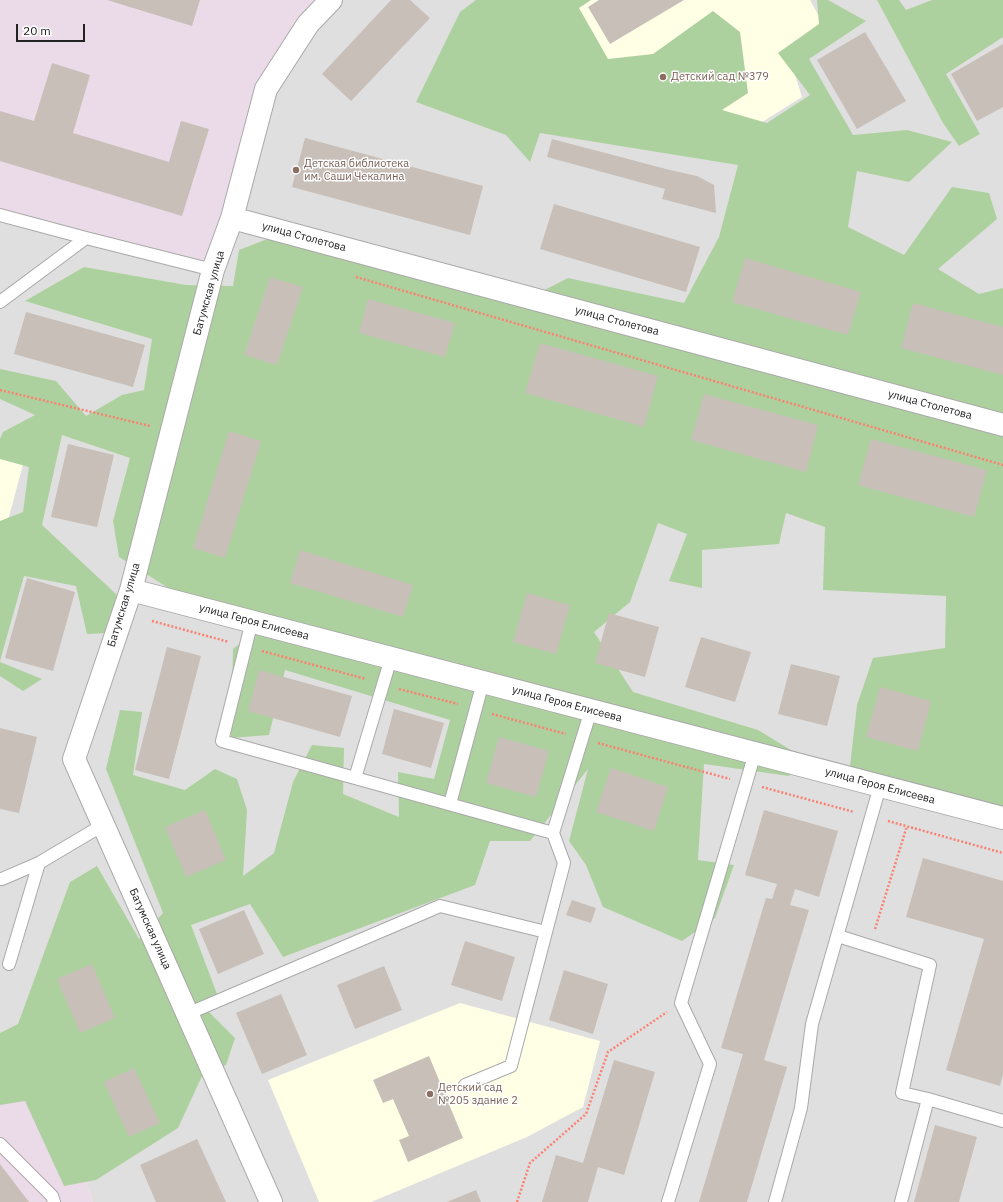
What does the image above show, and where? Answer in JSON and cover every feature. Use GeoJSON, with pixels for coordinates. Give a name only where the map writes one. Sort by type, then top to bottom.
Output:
{"type":"FeatureCollection","features":[{"type":"Feature","properties":{"kind":"street","name":"Батумская улица"},"geometry":{"type":"LineString","coordinates":[[271,1202],[74,759],[131,590],[213,270],[232,218],[266,89],[308,24],[331,0]]}},
{"type":"Feature","properties":{"kind":"street","name":"улица Столетова"},"geometry":{"type":"LineString","coordinates":[[232,218],[1003,425]]}},
{"type":"Feature","properties":{"kind":"street","name":"улица Героя Елисеева"},"geometry":{"type":"LineString","coordinates":[[131,590],[1003,818]]}},
{"type":"Feature","properties":{"kind":"lane"},"geometry":{"type":"LineString","coordinates":[[0,215],[213,270]]}},
{"type":"Feature","properties":{"kind":"lane"},"geometry":{"type":"LineString","coordinates":[[0,302],[86,238]]}},
{"type":"Feature","properties":{"kind":"lane"},"geometry":{"type":"LineString","coordinates":[[252,621],[222,741],[553,833]]}},
{"type":"Feature","properties":{"kind":"lane"},"geometry":{"type":"LineString","coordinates":[[355,778],[391,658]]}},
{"type":"Feature","properties":{"kind":"lane"},"geometry":{"type":"LineString","coordinates":[[450,804],[482,682]]}},
{"type":"Feature","properties":{"kind":"lane"},"geometry":{"type":"LineString","coordinates":[[466,1085],[511,1066],[564,862],[553,833],[591,710]]}},
{"type":"Feature","properties":{"kind":"lane"},"geometry":{"type":"LineString","coordinates":[[668,1202],[710,1064],[681,1003],[755,753]]}},
{"type":"Feature","properties":{"kind":"lane"},"geometry":{"type":"LineString","coordinates":[[775,1202],[801,1108],[812,1024],[880,786]]}},
{"type":"Feature","properties":{"kind":"lane"},"geometry":{"type":"LineString","coordinates":[[0,879],[39,863],[103,825]]}},
{"type":"Feature","properties":{"kind":"lane"},"geometry":{"type":"LineString","coordinates":[[9,964],[39,863]]}},
{"type":"Feature","properties":{"kind":"lane"},"geometry":{"type":"LineString","coordinates":[[187,1014],[440,906],[546,932]]}},
{"type":"Feature","properties":{"kind":"lane"},"geometry":{"type":"LineString","coordinates":[[838,936],[930,965],[902,1093],[1003,1121]]}},
{"type":"Feature","properties":{"kind":"lane"},"geometry":{"type":"LineString","coordinates":[[901,1202],[928,1099]]}},
{"type":"Feature","properties":{"kind":"lane"},"geometry":{"type":"LineString","coordinates":[[0,1144],[52,1196],[54,1202]]}},
{"type":"Feature","properties":{"kind":"path"},"geometry":{"type":"LineString","coordinates":[[354,276],[1003,465]]}},
{"type":"Feature","properties":{"kind":"path"},"geometry":{"type":"LineString","coordinates":[[0,390],[172,432]]}},
{"type":"Feature","properties":{"kind":"path"},"geometry":{"type":"LineString","coordinates":[[870,946],[907,826]]}},
{"type":"Feature","properties":{"kind":"path"},"geometry":{"type":"LineString","coordinates":[[517,1202],[530,1163],[586,1114],[608,1052],[681,1003]]}},
{"type":"Feature","properties":{"kind":"shaded area"},"geometry":{"type":"Polygon","coordinates":[[[0,0],[331,0],[266,89],[213,270],[0,215],[0,0]]]}},
{"type":"Feature","properties":{"kind":"shaded area"},"geometry":{"type":"Polygon","coordinates":[[[331,0],[1003,0],[1003,1202],[93,1202],[86,1181],[0,1049],[0,215],[266,89],[331,0]]]}},
{"type":"Feature","properties":{"kind":"shaded area","name":"Детский сад №379"},"geometry":{"type":"Polygon","coordinates":[[[509,0],[810,0],[828,33],[789,56],[802,97],[732,141],[509,0]]]}},
{"type":"Feature","properties":{"kind":"shaded area"},"geometry":{"type":"Polygon","coordinates":[[[0,439],[28,446],[0,550],[0,439]]]}},
{"type":"Feature","properties":{"kind":"shaded area","name":"Детский сад №205 здание 2"},"geometry":{"type":"Polygon","coordinates":[[[460,1003],[600,1041],[583,1107],[527,1137],[371,1202],[319,1202],[268,1080],[460,1003]]]}},
{"type":"Feature","properties":{"kind":"shaded area"},"geometry":{"type":"Polygon","coordinates":[[[0,1049],[86,1181],[93,1202],[0,1202],[0,1049]]]}},
{"type":"Feature","properties":{"kind":"green space"},"geometry":{"type":"Polygon","coordinates":[[[476,0],[591,0],[579,8],[608,59],[653,54],[713,11],[740,32],[748,93],[722,110],[767,123],[810,95],[778,53],[819,24],[817,0],[828,0],[866,21],[809,59],[853,135],[907,130],[952,142],[909,182],[857,171],[848,227],[904,255],[952,187],[989,193],[997,219],[938,269],[979,294],[1003,288],[1003,811],[850,766],[857,705],[873,658],[945,648],[946,596],[823,590],[825,527],[786,513],[779,544],[702,550],[702,588],[669,581],[687,534],[658,523],[630,602],[594,632],[633,692],[758,730],[804,758],[789,776],[704,764],[698,860],[734,865],[715,918],[682,941],[603,907],[586,865],[569,841],[588,769],[530,841],[490,841],[475,885],[283,957],[250,904],[191,925],[217,994],[199,1002],[235,1038],[226,1065],[202,1076],[178,1128],[96,1180],[64,1186],[25,1101],[0,1105],[0,1033],[18,1024],[70,882],[97,866],[139,939],[163,913],[106,769],[120,710],[142,712],[133,775],[185,790],[215,769],[237,779],[247,810],[243,876],[274,853],[293,782],[312,745],[344,748],[343,794],[399,817],[398,772],[434,779],[450,720],[285,670],[269,735],[231,738],[233,649],[270,621],[178,594],[119,557],[113,521],[130,458],[62,435],[42,525],[117,595],[108,633],[87,634],[76,586],[24,576],[0,661],[0,521],[23,512],[29,467],[0,459],[0,439],[3,432],[35,415],[0,399],[0,369],[56,381],[86,416],[122,395],[144,390],[152,339],[25,301],[84,267],[186,285],[233,286],[239,250],[270,238],[517,304],[568,278],[684,303],[719,237],[738,165],[540,133],[530,162],[506,135],[416,102],[460,12],[476,0]]]}},
{"type":"Feature","properties":{"kind":"green space"},"geometry":{"type":"Polygon","coordinates":[[[877,0],[899,0],[906,10],[932,0],[1003,0],[1003,37],[946,74],[980,134],[959,146],[943,123],[877,0]]]}},
{"type":"Feature","properties":{"kind":"green space"},"geometry":{"type":"Polygon","coordinates":[[[0,662],[42,679],[23,691],[0,676],[0,662]]]}},
{"type":"Feature","properties":{"kind":"building"},"geometry":{"type":"Polygon","coordinates":[[[107,0],[200,0],[192,26],[107,0]]]}},
{"type":"Feature","properties":{"kind":"building"},"geometry":{"type":"Polygon","coordinates":[[[391,0],[410,0],[430,18],[351,101],[322,74],[391,0]]]}},
{"type":"Feature","properties":{"kind":"building"},"geometry":{"type":"Polygon","coordinates":[[[599,0],[684,0],[610,44],[588,7],[599,0]]]}},
{"type":"Feature","properties":{"kind":"building"},"geometry":{"type":"Polygon","coordinates":[[[865,32],[906,101],[857,129],[817,60],[865,32]]]}},
{"type":"Feature","properties":{"kind":"building"},"geometry":{"type":"Polygon","coordinates":[[[1003,44],[1003,107],[977,121],[951,74],[1003,44]]]}},
{"type":"Feature","properties":{"kind":"building"},"geometry":{"type":"Polygon","coordinates":[[[52,63],[90,75],[73,133],[169,162],[181,121],[209,129],[182,216],[0,161],[0,111],[34,121],[52,63]]]}},
{"type":"Feature","properties":{"kind":"building"},"geometry":{"type":"Polygon","coordinates":[[[305,138],[483,186],[470,235],[292,187],[305,138]]]}},
{"type":"Feature","properties":{"kind":"building"},"geometry":{"type":"Polygon","coordinates":[[[552,139],[697,176],[714,185],[716,213],[662,199],[665,189],[547,157],[552,139]]]}},
{"type":"Feature","properties":{"kind":"building"},"geometry":{"type":"Polygon","coordinates":[[[554,204],[700,247],[686,292],[540,249],[554,204]]]}},
{"type":"Feature","properties":{"kind":"building"},"geometry":{"type":"Polygon","coordinates":[[[745,258],[861,292],[848,335],[732,302],[745,258]]]}},
{"type":"Feature","properties":{"kind":"building"},"geometry":{"type":"Polygon","coordinates":[[[270,277],[303,287],[277,365],[244,355],[270,277]]]}},
{"type":"Feature","properties":{"kind":"building"},"geometry":{"type":"Polygon","coordinates":[[[368,299],[455,323],[445,357],[359,333],[368,299]]]}},
{"type":"Feature","properties":{"kind":"building"},"geometry":{"type":"Polygon","coordinates":[[[913,303],[1003,327],[1003,375],[901,348],[913,303]]]}},
{"type":"Feature","properties":{"kind":"building"},"geometry":{"type":"Polygon","coordinates":[[[26,312],[145,345],[133,387],[14,354],[26,312]]]}},
{"type":"Feature","properties":{"kind":"building"},"geometry":{"type":"Polygon","coordinates":[[[540,343],[658,376],[644,427],[525,393],[540,343]]]}},
{"type":"Feature","properties":{"kind":"building"},"geometry":{"type":"Polygon","coordinates":[[[704,394],[818,425],[806,472],[691,440],[704,394]]]}},
{"type":"Feature","properties":{"kind":"building"},"geometry":{"type":"Polygon","coordinates":[[[229,431],[261,441],[225,558],[193,548],[229,431]]]}},
{"type":"Feature","properties":{"kind":"building"},"geometry":{"type":"Polygon","coordinates":[[[871,439],[987,470],[974,517],[858,485],[871,439]]]}},
{"type":"Feature","properties":{"kind":"building"},"geometry":{"type":"Polygon","coordinates":[[[68,444],[114,455],[97,527],[51,517],[68,444]]]}},
{"type":"Feature","properties":{"kind":"building"},"geometry":{"type":"Polygon","coordinates":[[[300,550],[413,585],[403,617],[290,583],[300,550]]]}},
{"type":"Feature","properties":{"kind":"building"},"geometry":{"type":"Polygon","coordinates":[[[27,578],[75,592],[53,671],[5,658],[27,578]]]}},
{"type":"Feature","properties":{"kind":"building"},"geometry":{"type":"Polygon","coordinates":[[[527,593],[570,605],[556,654],[513,642],[527,593]]]}},
{"type":"Feature","properties":{"kind":"building"},"geometry":{"type":"Polygon","coordinates":[[[609,613],[659,627],[645,677],[595,663],[609,613]]]}},
{"type":"Feature","properties":{"kind":"building"},"geometry":{"type":"Polygon","coordinates":[[[701,637],[751,652],[735,702],[685,687],[701,637]]]}},
{"type":"Feature","properties":{"kind":"building"},"geometry":{"type":"Polygon","coordinates":[[[167,647],[201,656],[169,779],[135,770],[167,647]]]}},
{"type":"Feature","properties":{"kind":"building"},"geometry":{"type":"Polygon","coordinates":[[[791,664],[840,676],[827,726],[778,714],[791,664]]]}},
{"type":"Feature","properties":{"kind":"building"},"geometry":{"type":"Polygon","coordinates":[[[259,670],[352,696],[340,737],[248,711],[259,670]]]}},
{"type":"Feature","properties":{"kind":"building"},"geometry":{"type":"Polygon","coordinates":[[[880,687],[931,701],[918,751],[866,737],[880,687]]]}},
{"type":"Feature","properties":{"kind":"building"},"geometry":{"type":"Polygon","coordinates":[[[394,709],[444,723],[431,768],[382,754],[394,709]]]}},
{"type":"Feature","properties":{"kind":"building"},"geometry":{"type":"Polygon","coordinates":[[[0,728],[37,737],[19,813],[0,809],[0,728]]]}},
{"type":"Feature","properties":{"kind":"building"},"geometry":{"type":"Polygon","coordinates":[[[499,737],[549,751],[536,797],[486,783],[499,737]]]}},
{"type":"Feature","properties":{"kind":"building"},"geometry":{"type":"Polygon","coordinates":[[[611,768],[668,787],[654,831],[596,812],[611,768]]]}},
{"type":"Feature","properties":{"kind":"building"},"geometry":{"type":"Polygon","coordinates":[[[205,810],[226,860],[186,877],[165,827],[205,810]]]}},
{"type":"Feature","properties":{"kind":"building"},"geometry":{"type":"Polygon","coordinates":[[[764,810],[838,831],[819,897],[795,889],[790,905],[809,910],[764,1060],[787,1067],[747,1202],[699,1202],[743,1054],[721,1048],[766,898],[772,899],[777,884],[745,875],[764,810]]]}},
{"type":"Feature","properties":{"kind":"building"},"geometry":{"type":"Polygon","coordinates":[[[923,858],[1003,881],[1003,1074],[1000,1086],[946,1070],[984,939],[906,917],[923,858]]]}},
{"type":"Feature","properties":{"kind":"building"},"geometry":{"type":"Polygon","coordinates":[[[572,900],[596,908],[591,923],[566,915],[572,900]]]}},
{"type":"Feature","properties":{"kind":"building"},"geometry":{"type":"Polygon","coordinates":[[[244,910],[264,954],[218,974],[199,929],[244,910]]]}},
{"type":"Feature","properties":{"kind":"building"},"geometry":{"type":"Polygon","coordinates":[[[465,941],[515,957],[502,1001],[451,985],[465,941]]]}},
{"type":"Feature","properties":{"kind":"building"},"geometry":{"type":"Polygon","coordinates":[[[92,964],[115,1018],[80,1033],[57,979],[92,964]]]}},
{"type":"Feature","properties":{"kind":"building"},"geometry":{"type":"Polygon","coordinates":[[[384,966],[402,1010],[355,1029],[337,985],[384,966]]]}},
{"type":"Feature","properties":{"kind":"building"},"geometry":{"type":"Polygon","coordinates":[[[564,970],[608,984],[593,1034],[549,1020],[564,970]]]}},
{"type":"Feature","properties":{"kind":"building"},"geometry":{"type":"Polygon","coordinates":[[[281,994],[307,1055],[262,1074],[236,1013],[281,994]]]}},
{"type":"Feature","properties":{"kind":"building"},"geometry":{"type":"Polygon","coordinates":[[[429,1056],[463,1138],[408,1162],[399,1140],[409,1136],[393,1099],[383,1103],[373,1080],[429,1056]]]}},
{"type":"Feature","properties":{"kind":"building"},"geometry":{"type":"Polygon","coordinates":[[[614,1060],[655,1072],[624,1175],[598,1167],[588,1202],[542,1202],[556,1155],[583,1163],[614,1060]]]}},
{"type":"Feature","properties":{"kind":"building"},"geometry":{"type":"Polygon","coordinates":[[[134,1068],[160,1123],[129,1137],[104,1082],[134,1068]]]}},
{"type":"Feature","properties":{"kind":"building"},"geometry":{"type":"Polygon","coordinates":[[[935,1125],[977,1137],[959,1202],[914,1202],[935,1125]]]}},
{"type":"Feature","properties":{"kind":"building"},"geometry":{"type":"Polygon","coordinates":[[[197,1139],[226,1202],[156,1202],[140,1165],[197,1139]]]}},
{"type":"Feature","properties":{"kind":"building"},"geometry":{"type":"Polygon","coordinates":[[[0,1164],[29,1202],[0,1202],[0,1164]]]}},
{"type":"Feature","properties":{"kind":"building"},"geometry":{"type":"Polygon","coordinates":[[[476,1190],[481,1202],[447,1202],[476,1190]]]}},
{"type":"Feature","properties":{"kind":"place","name":"Детский сад №379"},"geometry":{"type":"Point","coordinates":[663,77]}},
{"type":"Feature","properties":{"kind":"place","name":"Детская библиотека им. Саши Чекалина"},"geometry":{"type":"Point","coordinates":[296,170]}},
{"type":"Feature","properties":{"kind":"place","name":"Детский сад №205 здание 2"},"geometry":{"type":"Point","coordinates":[430,1094]}}]}
